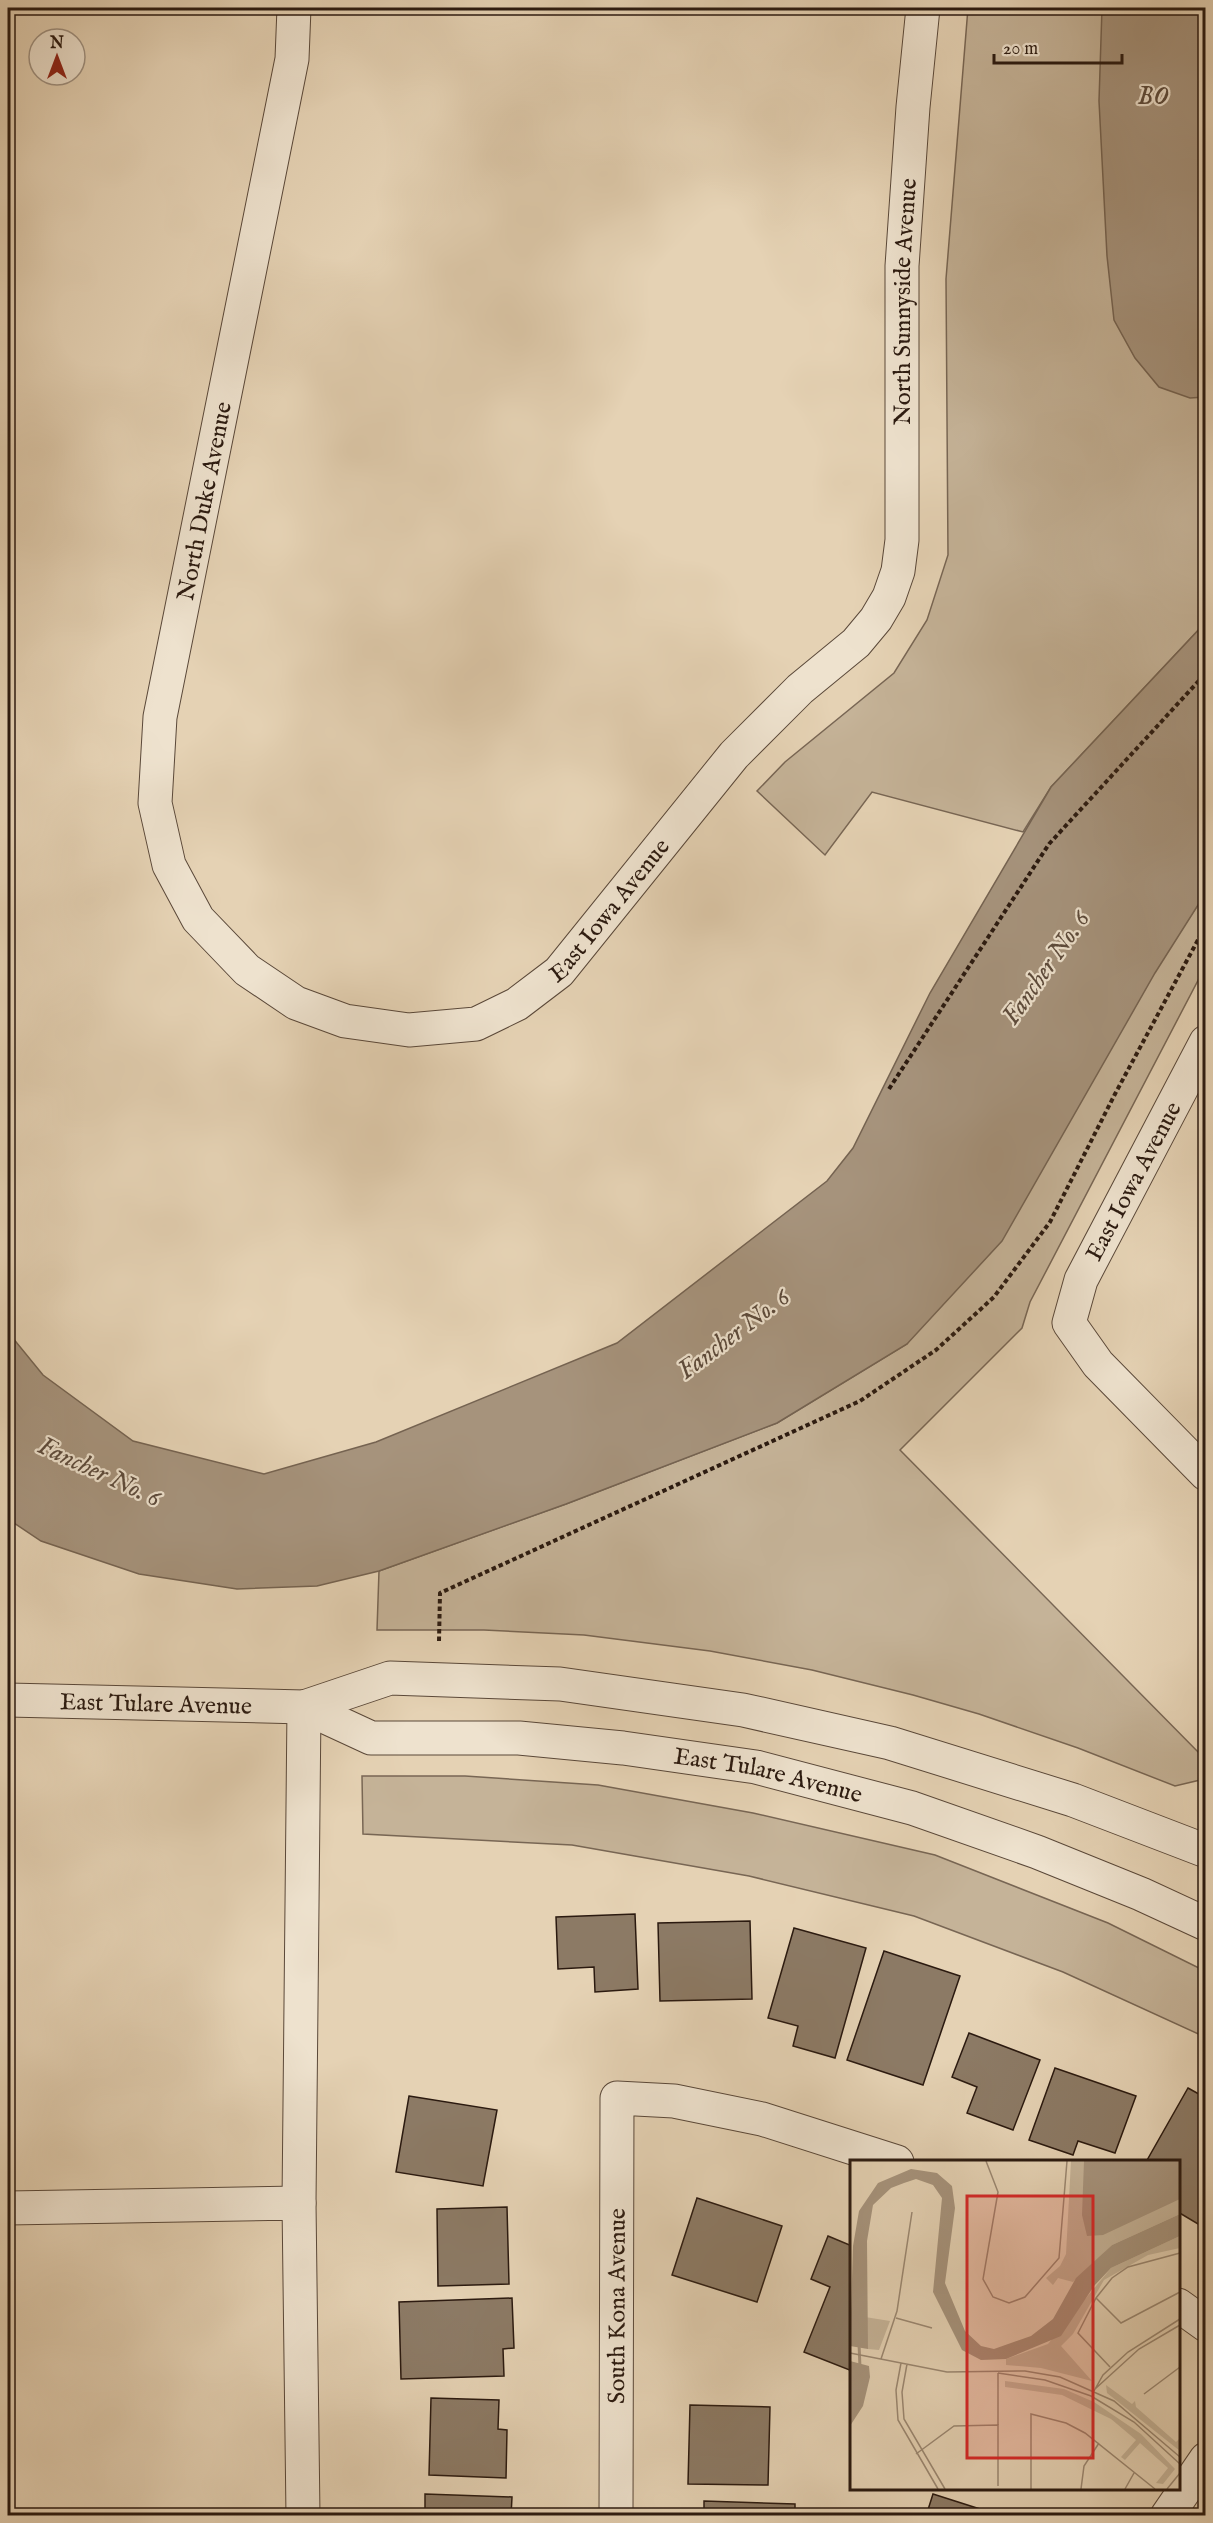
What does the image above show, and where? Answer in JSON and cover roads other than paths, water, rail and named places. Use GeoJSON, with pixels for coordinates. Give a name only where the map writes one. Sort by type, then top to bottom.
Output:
{"type":"FeatureCollection","features":[{"type":"Feature","properties":{"kind":"street","name":"North Duke Avenue"},"geometry":{"type":"LineString","coordinates":[[248,970],[198,919],[169,865],[155,803],[160,717],[292,59],[294,8]]}},
{"type":"Feature","properties":{"kind":"street","name":"North Sunnyside Avenue"},"geometry":{"type":"LineString","coordinates":[[889,597],[898,571],[902,540],[902,266],[913,107],[923,8]]}},
{"type":"Feature","properties":{"kind":"street","name":"East Iowa Avenue"},"geometry":{"type":"LineString","coordinates":[[248,970],[296,1003],[325,1014],[345,1021],[409,1030],[476,1024],[517,1004],[559,972],[734,755],[801,689],[856,643],[876,619],[889,597]]}},
{"type":"Feature","properties":{"kind":"street","name":"East Iowa Avenue"},"geometry":{"type":"LineString","coordinates":[[1206,1042],[1081,1281],[1069,1323],[1098,1364],[1206,1474]]}},
{"type":"Feature","properties":{"kind":"street","name":"East Tulare Avenue"},"geometry":{"type":"LineString","coordinates":[[8,1700],[304,1707],[390,1678],[560,1683],[743,1710],[891,1743],[1073,1800],[1206,1851]]}},
{"type":"Feature","properties":{"kind":"street","name":"East Tulare Avenue"},"geometry":{"type":"LineString","coordinates":[[304,1707],[371,1738],[519,1738],[623,1748],[756,1767],[912,1808],[1036,1852],[1141,1894],[1202,1914]]}},
{"type":"Feature","properties":{"kind":"street"},"geometry":{"type":"LineString","coordinates":[[303,2516],[299,2203],[304,1707]]}},
{"type":"Feature","properties":{"kind":"street","name":"South Kona Avenue"},"geometry":{"type":"LineString","coordinates":[[616,2516],[616,2098],[674,2101],[762,2119],[891,2160]]}},
{"type":"Feature","properties":{"kind":"street"},"geometry":{"type":"LineString","coordinates":[[8,2208],[299,2203]]}},
{"type":"Feature","properties":{"kind":"street"},"geometry":{"type":"LineString","coordinates":[[1180,2306],[1206,2325]]}},
{"type":"Feature","properties":{"kind":"street"},"geometry":{"type":"LineString","coordinates":[[1167,2516],[1206,2459]]}},
{"type":"Feature","properties":{"kind":"water","name":"BO"},"geometry":{"type":"Polygon","coordinates":[[[1102,8],[1205,8],[1205,397],[1190,398],[1159,387],[1135,358],[1114,320],[1107,256],[1099,101],[1102,8]]]}},
{"type":"Feature","properties":{"kind":"water","name":"Fancher No. 6"},"geometry":{"type":"Polygon","coordinates":[[[1205,623],[1205,894],[1155,973],[1002,1241],[907,1344],[777,1423],[566,1504],[379,1571],[317,1586],[237,1589],[139,1574],[41,1541],[8,1519],[8,1332],[43,1375],[133,1441],[264,1474],[376,1442],[617,1343],[827,1181],[853,1148],[930,993],[1051,787],[1205,623]]]}}]}
